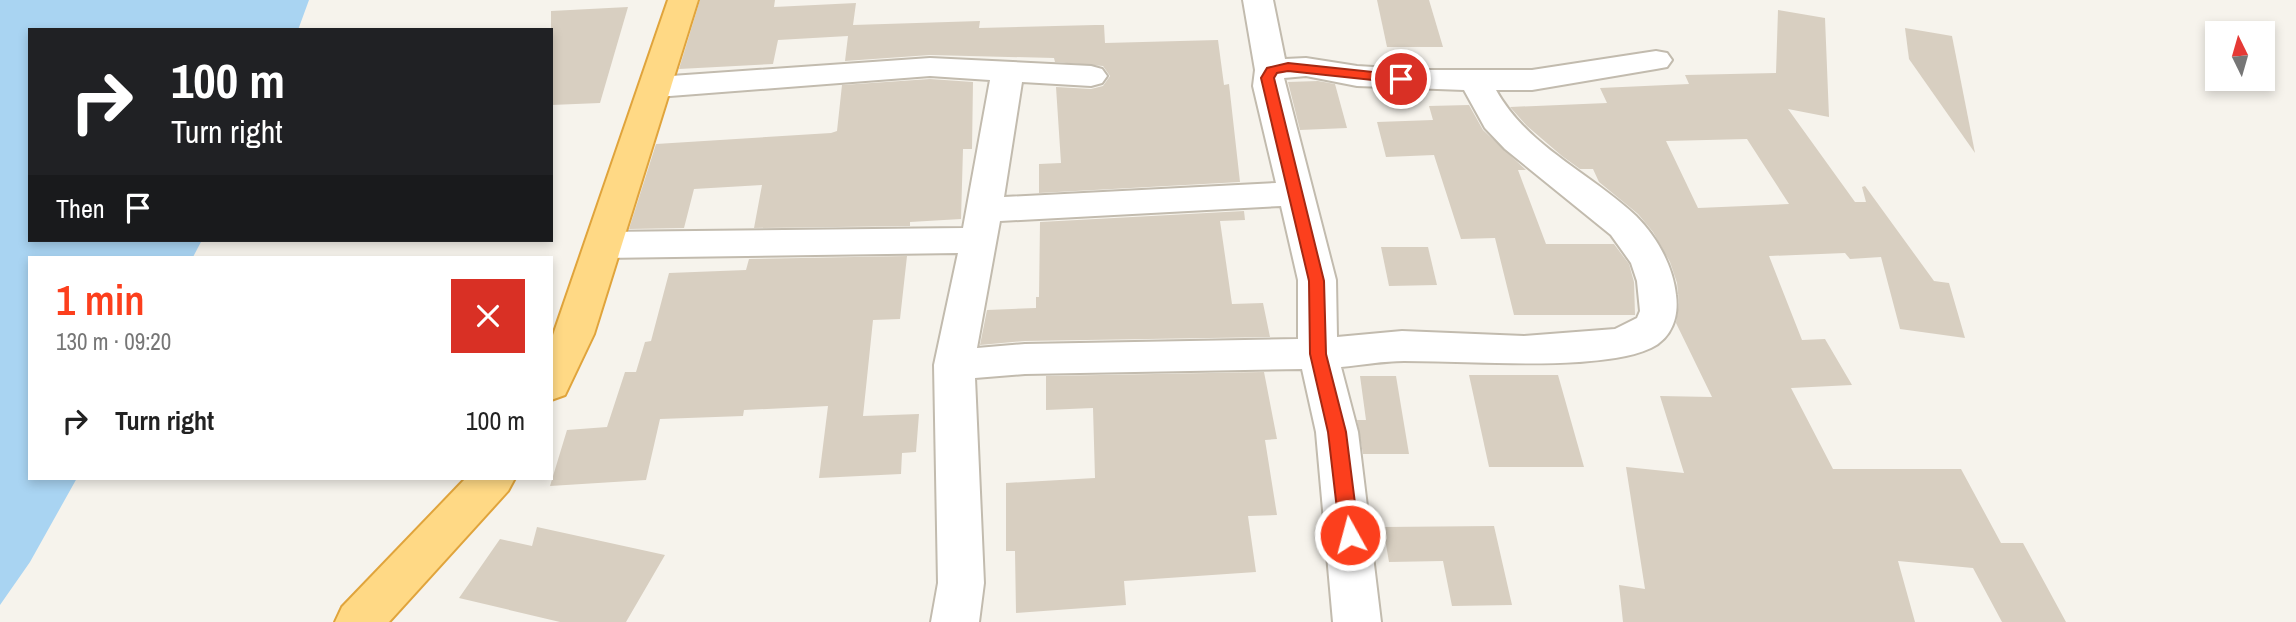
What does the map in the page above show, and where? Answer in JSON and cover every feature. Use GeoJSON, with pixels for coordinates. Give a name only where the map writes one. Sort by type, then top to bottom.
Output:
{"type":"FeatureCollection","features":[{"type":"Feature","properties":{"kind":"highway"},"geometry":{"type":"LineString","coordinates":[[553,380],[574,334],[657,87],[683,0]]}},
{"type":"Feature","properties":{"kind":"highway"},"geometry":{"type":"LineString","coordinates":[[359,622],[491,480]]}},
{"type":"Feature","properties":{"kind":"street"},"geometry":{"type":"LineString","coordinates":[[1258,0],[1272,70],[1268,78],[1269,86],[1317,281],[1318,354],[1337,432],[1357,622]]}},
{"type":"Feature","properties":{"kind":"street"},"geometry":{"type":"LineString","coordinates":[[1272,70],[1306,67],[1357,76],[1475,81],[1546,78],[1656,60]]}},
{"type":"Feature","properties":{"kind":"street"},"geometry":{"type":"LineString","coordinates":[[657,87],[930,67],[1091,76]]}},
{"type":"Feature","properties":{"kind":"street"},"geometry":{"type":"LineString","coordinates":[[955,622],[961,583],[954,365],[982,225],[1008,71]]}},
{"type":"Feature","properties":{"kind":"street"},"geometry":{"type":"LineString","coordinates":[[954,365],[1025,359],[1318,354],[1402,346],[1524,351],[1602,345],[1638,337],[1652,327],[1659,311],[1656,281],[1649,260],[1624,226],[1517,141],[1497,121],[1475,81]]}},
{"type":"Feature","properties":{"kind":"street"},"geometry":{"type":"LineString","coordinates":[[603,245],[982,225],[1295,194]]}},
{"type":"Feature","properties":{"kind":"water"},"geometry":{"type":"Polygon","coordinates":[[[0,0],[309,0],[299,28],[28,28],[28,242],[201,242],[194,256],[28,256],[28,480],[76,480],[30,562],[0,605],[0,0]]]}},
{"type":"Feature","properties":{"kind":"building"},"geometry":{"type":"Polygon","coordinates":[[[700,0],[775,0],[774,7],[856,3],[853,25],[980,21],[979,28],[1104,25],[1105,43],[1218,40],[1224,85],[1229,84],[1240,182],[1039,193],[1039,164],[1061,163],[1056,87],[1091,89],[1103,86],[1110,76],[1103,66],[1055,62],[1054,58],[930,55],[845,61],[848,36],[778,40],[773,64],[679,69],[700,0]]]}},
{"type":"Feature","properties":{"kind":"building"},"geometry":{"type":"Polygon","coordinates":[[[1377,0],[1429,0],[1443,47],[1387,47],[1377,0]]]}},
{"type":"Feature","properties":{"kind":"building"},"geometry":{"type":"Polygon","coordinates":[[[628,7],[600,103],[553,105],[551,11],[628,7]]]}},
{"type":"Feature","properties":{"kind":"building"},"geometry":{"type":"Polygon","coordinates":[[[1778,10],[1825,18],[1829,117],[1788,109],[1855,202],[1866,202],[1862,187],[1865,186],[1934,281],[1949,283],[1965,338],[1900,329],[1881,257],[1850,259],[1845,253],[1769,256],[1802,340],[1825,339],[1852,385],[1791,388],[1833,469],[1961,469],[2001,543],[2023,543],[2066,622],[2002,622],[1973,568],[1898,561],[1915,622],[1623,622],[1619,585],[1645,589],[1626,467],[1684,473],[1660,396],[1712,397],[1676,323],[1679,303],[1677,283],[1670,262],[1653,232],[1638,214],[1599,182],[1593,169],[1580,169],[1562,156],[1527,126],[1510,107],[1607,103],[1600,88],[1689,84],[1685,75],[1776,73],[1778,10]],[[1747,139],[1666,141],[1698,208],[1789,204],[1747,139]]]}},
{"type":"Feature","properties":{"kind":"building"},"geometry":{"type":"Polygon","coordinates":[[[1905,28],[1952,36],[1975,153],[1909,59],[1905,28]]]}},
{"type":"Feature","properties":{"kind":"building"},"geometry":{"type":"Polygon","coordinates":[[[930,79],[973,82],[972,149],[963,149],[961,219],[910,222],[910,226],[754,228],[762,185],[694,189],[684,228],[629,229],[656,144],[831,133],[837,131],[842,85],[930,79]]]}},
{"type":"Feature","properties":{"kind":"building"},"geometry":{"type":"Polygon","coordinates":[[[1318,81],[1335,84],[1347,128],[1300,130],[1288,82],[1318,81]]]}},
{"type":"Feature","properties":{"kind":"building"},"geometry":{"type":"Polygon","coordinates":[[[1469,105],[1483,130],[1526,170],[1518,170],[1546,244],[1614,244],[1629,264],[1634,282],[1635,315],[1514,315],[1495,238],[1461,239],[1434,155],[1386,157],[1377,122],[1433,120],[1429,106],[1469,105]]]}},
{"type":"Feature","properties":{"kind":"building"},"geometry":{"type":"Polygon","coordinates":[[[1244,211],[1245,220],[1220,221],[1232,304],[1263,303],[1270,337],[1025,341],[980,345],[987,310],[1036,308],[1036,297],[1039,297],[1040,222],[1244,211]]]}},
{"type":"Feature","properties":{"kind":"building"},"geometry":{"type":"Polygon","coordinates":[[[1381,247],[1428,247],[1437,285],[1389,286],[1381,247]]]}},
{"type":"Feature","properties":{"kind":"building"},"geometry":{"type":"Polygon","coordinates":[[[907,256],[900,319],[873,320],[863,416],[919,414],[916,452],[902,453],[901,474],[819,478],[828,406],[744,410],[743,416],[660,419],[646,480],[550,486],[567,430],[607,427],[625,372],[636,372],[645,342],[651,341],[669,273],[746,270],[749,259],[907,256]]]}},
{"type":"Feature","properties":{"kind":"building"},"geometry":{"type":"Polygon","coordinates":[[[1264,372],[1277,439],[1265,440],[1277,515],[1248,516],[1256,572],[1124,581],[1126,605],[1016,613],[1015,551],[1006,551],[1006,483],[1095,478],[1093,408],[1046,410],[1046,376],[1264,372]]]}},
{"type":"Feature","properties":{"kind":"building"},"geometry":{"type":"Polygon","coordinates":[[[1469,375],[1558,375],[1584,467],[1489,467],[1469,375]]]}},
{"type":"Feature","properties":{"kind":"building"},"geometry":{"type":"Polygon","coordinates":[[[1360,376],[1396,376],[1409,454],[1363,454],[1357,420],[1366,420],[1360,376]]]}},
{"type":"Feature","properties":{"kind":"building"},"geometry":{"type":"Polygon","coordinates":[[[1494,526],[1512,605],[1452,606],[1443,561],[1389,562],[1383,527],[1494,526]]]}},
{"type":"Feature","properties":{"kind":"building"},"geometry":{"type":"Polygon","coordinates":[[[537,527],[665,555],[626,622],[560,622],[459,598],[500,539],[532,546],[537,527]]]}},
{"type":"Feature","properties":{"kind":"route"},"geometry":{"type":"LineString","coordinates":[[1350,535],[1337,432],[1318,354],[1317,281],[1268,78],[1272,70],[1306,67],[1357,76],[1401,79]]}}]}
